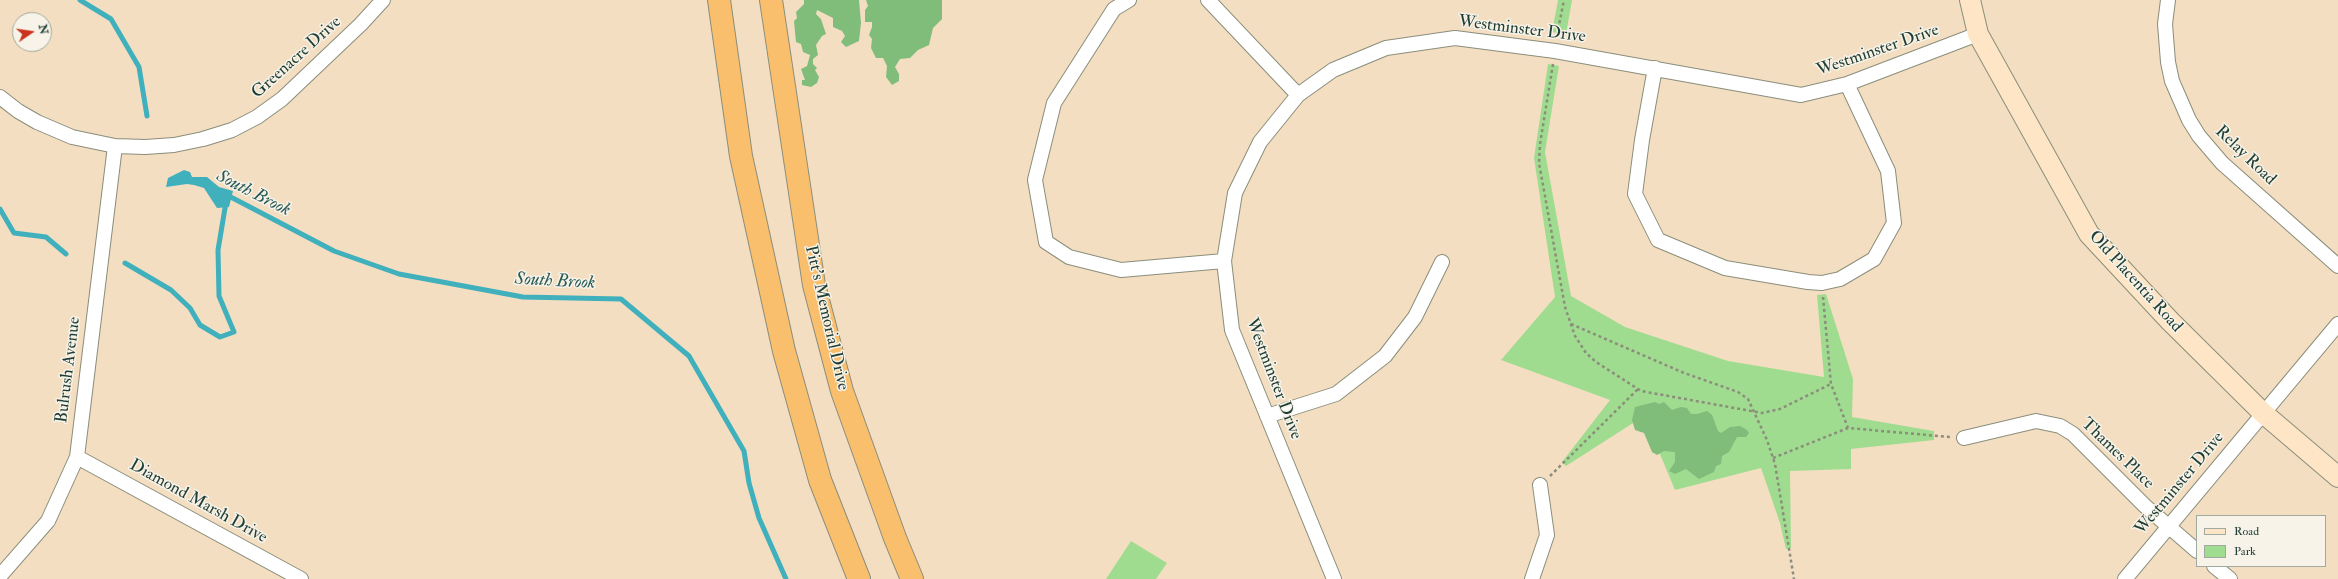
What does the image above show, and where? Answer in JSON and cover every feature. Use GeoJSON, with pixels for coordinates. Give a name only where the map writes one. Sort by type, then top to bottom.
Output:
{"type":"FeatureCollection","features":[{"type":"Feature","properties":{"kind":"highway"},"geometry":{"type":"LineString","coordinates":[[719,0],[741,156],[784,351],[820,480],[859,579]]}},
{"type":"Feature","properties":{"kind":"highway","name":"Pitt's Memorial Drive"},"geometry":{"type":"LineString","coordinates":[[771,0],[814,285],[842,391],[895,538],[912,579]]}},
{"type":"Feature","properties":{"kind":"main road","name":"Old Placentia Road"},"geometry":{"type":"LineString","coordinates":[[1970,0],[1978,34],[2089,234],[2170,321],[2263,413],[2338,477]]}},
{"type":"Feature","properties":{"kind":"street","name":"Greenacre Drive"},"geometry":{"type":"LineString","coordinates":[[0,97],[18,111],[37,122],[72,137],[115,146],[145,147],[174,145],[203,139],[232,130],[257,116],[282,99],[361,24],[383,0]]}},
{"type":"Feature","properties":{"kind":"street"},"geometry":{"type":"LineString","coordinates":[[1129,0],[1114,10],[1054,103],[1035,180],[1046,242],[1069,257],[1121,270],[1224,260]]}},
{"type":"Feature","properties":{"kind":"street"},"geometry":{"type":"LineString","coordinates":[[1208,0],[1298,95]]}},
{"type":"Feature","properties":{"kind":"street","name":"Relay Road"},"geometry":{"type":"LineString","coordinates":[[2168,0],[2165,24],[2168,62],[2172,81],[2189,120],[2199,136],[2222,163],[2338,266]]}},
{"type":"Feature","properties":{"kind":"street","name":"Westminster Drive"},"geometry":{"type":"LineString","coordinates":[[1334,579],[1232,330],[1224,260],[1235,193],[1260,142],[1298,95],[1332,70],[1386,48],[1455,38],[1555,51],[1802,95],[1847,84],[1978,34]]}},
{"type":"Feature","properties":{"kind":"street"},"geometry":{"type":"LineString","coordinates":[[1655,68],[1642,140],[1635,194],[1658,240],[1725,268],[1808,282],[1822,283],[1840,279],[1874,259],[1894,223],[1888,171],[1847,84]]}},
{"type":"Feature","properties":{"kind":"street","name":"Bulrush Avenue"},"geometry":{"type":"LineString","coordinates":[[0,576],[48,521],[77,457],[115,146]]}},
{"type":"Feature","properties":{"kind":"street"},"geometry":{"type":"LineString","coordinates":[[1267,416],[1336,394],[1385,356],[1415,317],[1442,262]]}},
{"type":"Feature","properties":{"kind":"street","name":"Westminster Drive"},"geometry":{"type":"LineString","coordinates":[[2125,579],[2338,324]]}},
{"type":"Feature","properties":{"kind":"street","name":"Thames Place"},"geometry":{"type":"LineString","coordinates":[[1964,438],[2036,422],[2060,426],[2073,434],[2145,506],[2196,550]]}},
{"type":"Feature","properties":{"kind":"street","name":"Diamond Marsh Drive"},"geometry":{"type":"LineString","coordinates":[[77,457],[301,579]]}},
{"type":"Feature","properties":{"kind":"street"},"geometry":{"type":"LineString","coordinates":[[1532,579],[1547,535],[1540,485]]}},
{"type":"Feature","properties":{"kind":"street"},"geometry":{"type":"LineString","coordinates":[[2215,567],[2230,579]]}},
{"type":"Feature","properties":{"kind":"path"},"geometry":{"type":"LineString","coordinates":[[1557,35],[1564,0]]}},
{"type":"Feature","properties":{"kind":"path"},"geometry":{"type":"LineString","coordinates":[[1553,64],[1539,157],[1561,288],[1570,324],[1578,341],[1590,358],[1638,389],[1700,403],[1762,413],[1775,411],[1831,384]]}},
{"type":"Feature","properties":{"kind":"path"},"geometry":{"type":"LineString","coordinates":[[1822,283],[1831,384],[1848,428]]}},
{"type":"Feature","properties":{"kind":"path"},"geometry":{"type":"LineString","coordinates":[[1570,324],[1678,370],[1738,392],[1748,399],[1773,458],[1781,490],[1794,579]]}},
{"type":"Feature","properties":{"kind":"path"},"geometry":{"type":"LineString","coordinates":[[1540,485],[1565,464],[1638,389]]}},
{"type":"Feature","properties":{"kind":"path"},"geometry":{"type":"LineString","coordinates":[[1773,458],[1848,428],[1964,438]]}},
{"type":"Feature","properties":{"kind":"green space"},"geometry":{"type":"Polygon","coordinates":[[[804,0],[859,0],[861,23],[859,41],[846,47],[841,42],[845,36],[842,31],[833,27],[833,18],[817,10],[816,14],[821,19],[826,34],[822,36],[816,45],[818,55],[813,59],[813,64],[817,68],[815,70],[819,77],[817,83],[811,87],[802,85],[802,80],[805,80],[801,69],[807,66],[810,55],[803,52],[801,44],[796,42],[794,21],[797,18],[796,12],[804,4],[804,0]]]}},
{"type":"Feature","properties":{"kind":"green space"},"geometry":{"type":"Polygon","coordinates":[[[866,0],[942,0],[942,19],[933,28],[929,45],[918,50],[910,58],[900,59],[895,67],[899,74],[899,81],[892,85],[886,77],[887,66],[883,58],[876,58],[871,48],[872,39],[869,35],[872,22],[865,22],[865,10],[868,6],[866,0]]]}},
{"type":"Feature","properties":{"kind":"green space"},"geometry":{"type":"Polygon","coordinates":[[[1558,0],[1572,0],[1566,34],[1552,32],[1558,0]]]}},
{"type":"Feature","properties":{"kind":"green space"},"geometry":{"type":"Polygon","coordinates":[[[1548,64],[1559,66],[1545,152],[1571,296],[1625,327],[1728,361],[1824,377],[1817,295],[1826,294],[1853,379],[1852,417],[1934,431],[1934,440],[1851,449],[1851,469],[1790,471],[1791,548],[1786,549],[1780,523],[1761,468],[1675,490],[1644,416],[1566,466],[1562,462],[1610,400],[1501,360],[1555,297],[1534,158],[1548,64]]]}},
{"type":"Feature","properties":{"kind":"green space"},"geometry":{"type":"Polygon","coordinates":[[[1655,402],[1659,404],[1664,402],[1672,410],[1681,407],[1687,408],[1691,414],[1707,411],[1712,415],[1718,431],[1721,433],[1730,427],[1740,426],[1749,433],[1746,437],[1737,437],[1729,452],[1722,456],[1721,464],[1716,466],[1714,472],[1699,479],[1686,469],[1675,474],[1669,471],[1675,462],[1675,452],[1664,451],[1657,455],[1652,452],[1644,433],[1635,430],[1632,420],[1635,407],[1655,402]]]}},
{"type":"Feature","properties":{"kind":"green space"},"geometry":{"type":"Polygon","coordinates":[[[1131,541],[1167,563],[1156,579],[1106,579],[1131,541]]]}},
{"type":"Feature","properties":{"kind":"water"},"geometry":{"type":"Polygon","coordinates":[[[184,170],[190,172],[192,177],[207,177],[219,187],[233,191],[229,207],[217,208],[204,188],[187,184],[166,187],[168,178],[184,170]]]}},
{"type":"Feature","properties":{"kind":"waterway","name":"South Brook"},"geometry":{"type":"LineString","coordinates":[[80,0],[111,19],[139,67],[147,116]]}},
{"type":"Feature","properties":{"kind":"waterway","name":"South Brook"},"geometry":{"type":"LineString","coordinates":[[225,194],[334,251],[399,274],[523,297],[621,299],[689,356],[744,451],[749,483],[759,518],[786,579]]}},
{"type":"Feature","properties":{"kind":"waterway"},"geometry":{"type":"LineString","coordinates":[[125,263],[171,290],[190,308],[200,325],[220,337],[234,332],[219,296],[218,250],[226,202]]}},
{"type":"Feature","properties":{"kind":"waterway"},"geometry":{"type":"LineString","coordinates":[[0,209],[14,233],[46,237],[66,254]]}}]}
